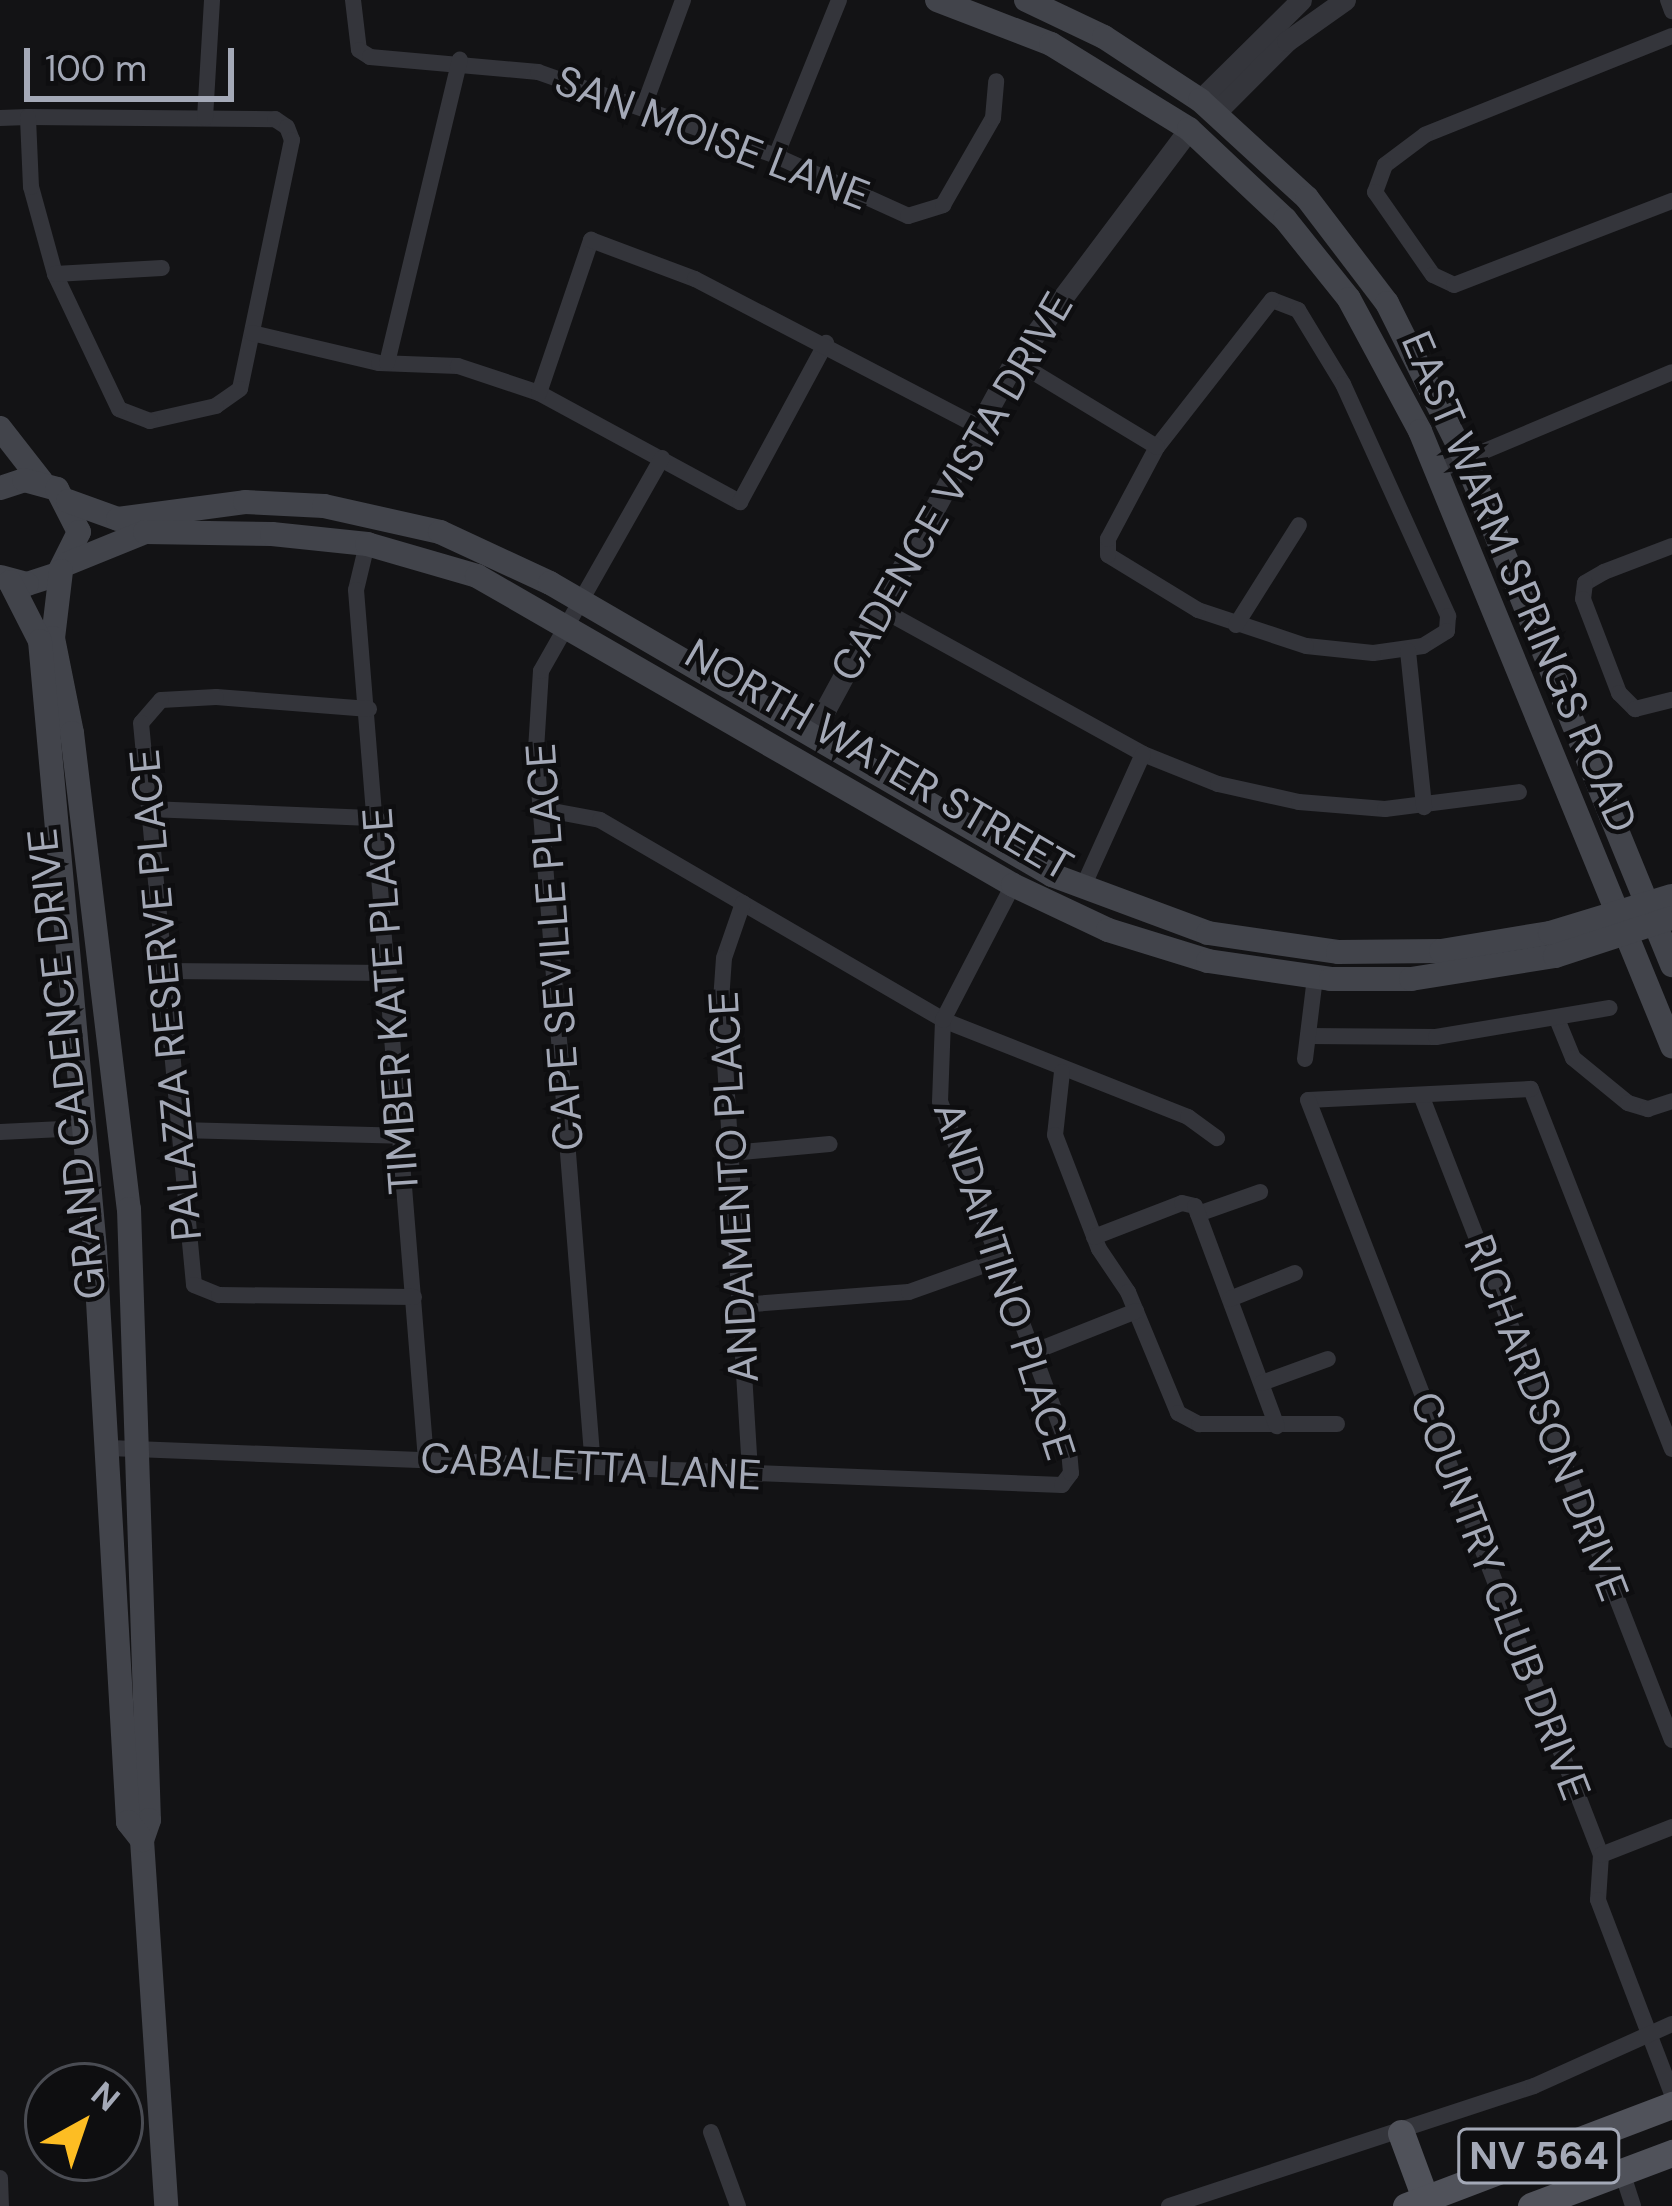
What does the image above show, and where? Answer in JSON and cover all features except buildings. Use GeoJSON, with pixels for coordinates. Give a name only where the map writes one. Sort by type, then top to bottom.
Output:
{"type":"FeatureCollection","features":[{"type":"Feature","properties":{"kind":"main road","name":"EAST WARM SPRINGS ROAD"},"geometry":{"type":"LineString","coordinates":[[937,0],[1016,28],[1109,75],[1189,129],[1285,219],[1348,299],[1437,471],[1672,1046]]}},
{"type":"Feature","properties":{"kind":"main road","name":"EAST WARM SPRINGS ROAD"},"geometry":{"type":"LineString","coordinates":[[1026,0],[1208,106],[1307,198],[1399,322],[1465,458],[1662,911],[1672,965]]}},
{"type":"Feature","properties":{"kind":"main road"},"geometry":{"type":"LineString","coordinates":[[1109,75],[1208,106]]}},
{"type":"Feature","properties":{"kind":"main road"},"geometry":{"type":"LineString","coordinates":[[1189,129],[1217,132],[1307,198]]}},
{"type":"Feature","properties":{"kind":"main road"},"geometry":{"type":"LineString","coordinates":[[0,428],[42,482],[0,488]]}},
{"type":"Feature","properties":{"kind":"main road","name":"NORTH WATER STREET"},"geometry":{"type":"LineString","coordinates":[[42,482],[68,501],[115,519],[245,502],[324,506],[440,532],[525,569],[1082,889],[1208,933],[1338,952],[1441,951],[1622,925]]}},
{"type":"Feature","properties":{"kind":"main road"},"geometry":{"type":"LineString","coordinates":[[65,567],[79,532],[68,501]]}},
{"type":"Feature","properties":{"kind":"main road","name":"NORTH WATER STREET"},"geometry":{"type":"LineString","coordinates":[[5,579],[43,582],[65,567],[145,532],[367,544],[477,576],[1013,885],[1156,946],[1315,978],[1381,981],[1478,971],[1662,911]]}},
{"type":"Feature","properties":{"kind":"main road"},"geometry":{"type":"LineString","coordinates":[[367,544],[411,537],[525,569]]}},
{"type":"Feature","properties":{"kind":"main road","name":"GRAND CADENCE DRIVE"},"geometry":{"type":"LineString","coordinates":[[65,567],[53,638],[72,733],[119,1122],[130,1302],[121,1448],[128,1822],[142,1840],[166,2206]]}},
{"type":"Feature","properties":{"kind":"main road","name":"GRAND CADENCE DRIVE"},"geometry":{"type":"LineString","coordinates":[[5,579],[40,641],[82,1127],[121,1448]]}},
{"type":"Feature","properties":{"kind":"main road"},"geometry":{"type":"LineString","coordinates":[[702,705],[778,734],[811,736]]}},
{"type":"Feature","properties":{"kind":"main road"},"geometry":{"type":"LineString","coordinates":[[82,1127],[100,1142],[114,1266],[130,1302]]}},
{"type":"Feature","properties":{"kind":"main road","name":"NV 564"},"geometry":{"type":"LineString","coordinates":[[1420,2204],[1672,2105]]}},
{"type":"Feature","properties":{"kind":"main road"},"geometry":{"type":"LineString","coordinates":[[1401,2134],[1420,2204]]}},
{"type":"Feature","properties":{"kind":"main road","name":"NV 564"},"geometry":{"type":"LineString","coordinates":[[1531,2206],[1672,2153]]}},
{"type":"Feature","properties":{"kind":"street"},"geometry":{"type":"LineString","coordinates":[[205,118],[212,0]]}},
{"type":"Feature","properties":{"kind":"street","name":"SAN MOISE LANE"},"geometry":{"type":"LineString","coordinates":[[353,0],[359,50],[370,57],[460,59],[538,72],[644,106],[921,217],[943,206],[993,118],[996,81]]}},
{"type":"Feature","properties":{"kind":"street"},"geometry":{"type":"LineString","coordinates":[[644,106],[682,0]]}},
{"type":"Feature","properties":{"kind":"street"},"geometry":{"type":"LineString","coordinates":[[776,156],[839,0]]}},
{"type":"Feature","properties":{"kind":"street"},"geometry":{"type":"LineString","coordinates":[[1208,106],[1301,0]]}},
{"type":"Feature","properties":{"kind":"street"},"geometry":{"type":"LineString","coordinates":[[1208,106],[1345,0]]}},
{"type":"Feature","properties":{"kind":"street"},"geometry":{"type":"LineString","coordinates":[[1668,0],[1672,11]]}},
{"type":"Feature","properties":{"kind":"street"},"geometry":{"type":"LineString","coordinates":[[1672,36],[1425,135],[1385,165],[1375,192],[1433,274],[1454,285],[1672,201]]}},
{"type":"Feature","properties":{"kind":"street"},"geometry":{"type":"LineString","coordinates":[[386,363],[460,59]]}},
{"type":"Feature","properties":{"kind":"street"},"geometry":{"type":"LineString","coordinates":[[0,118],[28,117],[275,119],[287,127],[292,140],[240,389],[216,406],[150,421],[119,409],[55,274],[32,187],[28,117]]}},
{"type":"Feature","properties":{"kind":"street","name":"CADENCE VISTA DRIVE"},"geometry":{"type":"LineString","coordinates":[[811,736],[1015,361],[1189,129]]}},
{"type":"Feature","properties":{"kind":"street"},"geometry":{"type":"LineString","coordinates":[[538,394],[590,240],[694,279],[826,343],[977,426]]}},
{"type":"Feature","properties":{"kind":"street"},"geometry":{"type":"LineString","coordinates":[[55,274],[162,268]]}},
{"type":"Feature","properties":{"kind":"street"},"geometry":{"type":"LineString","coordinates":[[1279,299],[1301,314],[1361,418],[1450,627],[1408,651],[1319,649],[1236,625],[1123,568],[1106,550],[1157,447],[1257,310],[1279,299]]}},
{"type":"Feature","properties":{"kind":"street"},"geometry":{"type":"LineString","coordinates":[[252,333],[386,363],[458,365],[538,394],[740,502],[826,343]]}},
{"type":"Feature","properties":{"kind":"street"},"geometry":{"type":"LineString","coordinates":[[1015,361],[1157,447]]}},
{"type":"Feature","properties":{"kind":"street"},"geometry":{"type":"LineString","coordinates":[[1437,471],[1672,372]]}},
{"type":"Feature","properties":{"kind":"street","name":"CAPE SEVILLE PLACE"},"geometry":{"type":"LineString","coordinates":[[593,1467],[542,809],[541,671],[662,458]]}},
{"type":"Feature","properties":{"kind":"street"},"geometry":{"type":"LineString","coordinates":[[1236,625],[1299,526]]}},
{"type":"Feature","properties":{"kind":"street","name":"TIMBER KATE PLACE"},"geometry":{"type":"LineString","coordinates":[[367,544],[356,590],[426,1460]]}},
{"type":"Feature","properties":{"kind":"street"},"geometry":{"type":"LineString","coordinates":[[1672,546],[1585,584],[1583,599],[1619,693],[1635,710],[1672,700]]}},
{"type":"Feature","properties":{"kind":"street"},"geometry":{"type":"LineString","coordinates":[[880,608],[1143,754],[1218,784],[1299,802],[1424,807],[1519,792]]}},
{"type":"Feature","properties":{"kind":"street"},"geometry":{"type":"LineString","coordinates":[[1408,651],[1424,807]]}},
{"type":"Feature","properties":{"kind":"street","name":"PALAZZA RESERVE PLACE"},"geometry":{"type":"LineString","coordinates":[[368,709],[216,697],[149,707],[141,723],[194,1285],[219,1295],[413,1297]]}},
{"type":"Feature","properties":{"kind":"street"},"geometry":{"type":"LineString","coordinates":[[1082,889],[1143,754]]}},
{"type":"Feature","properties":{"kind":"street"},"geometry":{"type":"LineString","coordinates":[[149,808],[377,818]]}},
{"type":"Feature","properties":{"kind":"street"},"geometry":{"type":"LineString","coordinates":[[542,809],[600,820],[943,1020],[1062,1072],[1188,1117],[1217,1138]]}},
{"type":"Feature","properties":{"kind":"street","name":"ANDANTINO PLACE"},"geometry":{"type":"LineString","coordinates":[[1013,885],[943,1020],[940,1102],[1069,1450],[1068,1478]]}},
{"type":"Feature","properties":{"kind":"street","name":"ANDAMENTO PLACE"},"geometry":{"type":"LineString","coordinates":[[743,903],[722,978],[750,1474]]}},
{"type":"Feature","properties":{"kind":"street"},"geometry":{"type":"LineString","coordinates":[[164,971],[389,973]]}},
{"type":"Feature","properties":{"kind":"street"},"geometry":{"type":"LineString","coordinates":[[1305,1059],[1315,978]]}},
{"type":"Feature","properties":{"kind":"street"},"geometry":{"type":"LineString","coordinates":[[1308,1036],[1436,1037],[1610,1008]]}},
{"type":"Feature","properties":{"kind":"street"},"geometry":{"type":"LineString","coordinates":[[1557,1019],[1574,1058],[1628,1103],[1648,1109],[1672,1102]]}},
{"type":"Feature","properties":{"kind":"street"},"geometry":{"type":"LineString","coordinates":[[1062,1072],[1052,1123],[1094,1237],[1136,1311],[1182,1418],[1277,1426],[1337,1424]]}},
{"type":"Feature","properties":{"kind":"street"},"geometry":{"type":"LineString","coordinates":[[1421,1095],[1532,1089],[1672,1449]]}},
{"type":"Feature","properties":{"kind":"street","name":"COUNTRY CLUB DRIVE"},"geometry":{"type":"LineString","coordinates":[[1421,1095],[1308,1100],[1601,1855],[1598,1900],[1672,2094]]}},
{"type":"Feature","properties":{"kind":"street","name":"RICHARDSON DRIVE"},"geometry":{"type":"LineString","coordinates":[[1421,1095],[1672,1740]]}},
{"type":"Feature","properties":{"kind":"street"},"geometry":{"type":"LineString","coordinates":[[0,1132],[82,1127]]}},
{"type":"Feature","properties":{"kind":"street"},"geometry":{"type":"LineString","coordinates":[[178,1130],[401,1136]]}},
{"type":"Feature","properties":{"kind":"street"},"geometry":{"type":"LineString","coordinates":[[730,1153],[830,1144]]}},
{"type":"Feature","properties":{"kind":"street"},"geometry":{"type":"LineString","coordinates":[[1198,1214],[1260,1192]]}},
{"type":"Feature","properties":{"kind":"street"},"geometry":{"type":"LineString","coordinates":[[1094,1237],[1192,1202],[1277,1426]]}},
{"type":"Feature","properties":{"kind":"street"},"geometry":{"type":"LineString","coordinates":[[740,1305],[909,1292],[999,1260]]}},
{"type":"Feature","properties":{"kind":"street"},"geometry":{"type":"LineString","coordinates":[[1230,1298],[1295,1273]]}},
{"type":"Feature","properties":{"kind":"street"},"geometry":{"type":"LineString","coordinates":[[1033,1352],[1136,1311]]}},
{"type":"Feature","properties":{"kind":"street"},"geometry":{"type":"LineString","coordinates":[[1262,1383],[1328,1359]]}},
{"type":"Feature","properties":{"kind":"street","name":"CABALETTA LANE"},"geometry":{"type":"LineString","coordinates":[[121,1448],[1048,1488],[1068,1478]]}},
{"type":"Feature","properties":{"kind":"street"},"geometry":{"type":"LineString","coordinates":[[1601,1855],[1672,1827]]}},
{"type":"Feature","properties":{"kind":"street"},"geometry":{"type":"LineString","coordinates":[[1169,2206],[1401,2134],[1672,2024]]}},
{"type":"Feature","properties":{"kind":"street"},"geometry":{"type":"LineString","coordinates":[[711,2132],[738,2206]]}},
{"type":"Feature","properties":{"kind":"street"},"geometry":{"type":"LineString","coordinates":[[1622,2172],[1633,2206]]}},
{"type":"Feature","properties":{"kind":"street"},"geometry":{"type":"LineString","coordinates":[[0,2178],[1,2206]]}}]}
